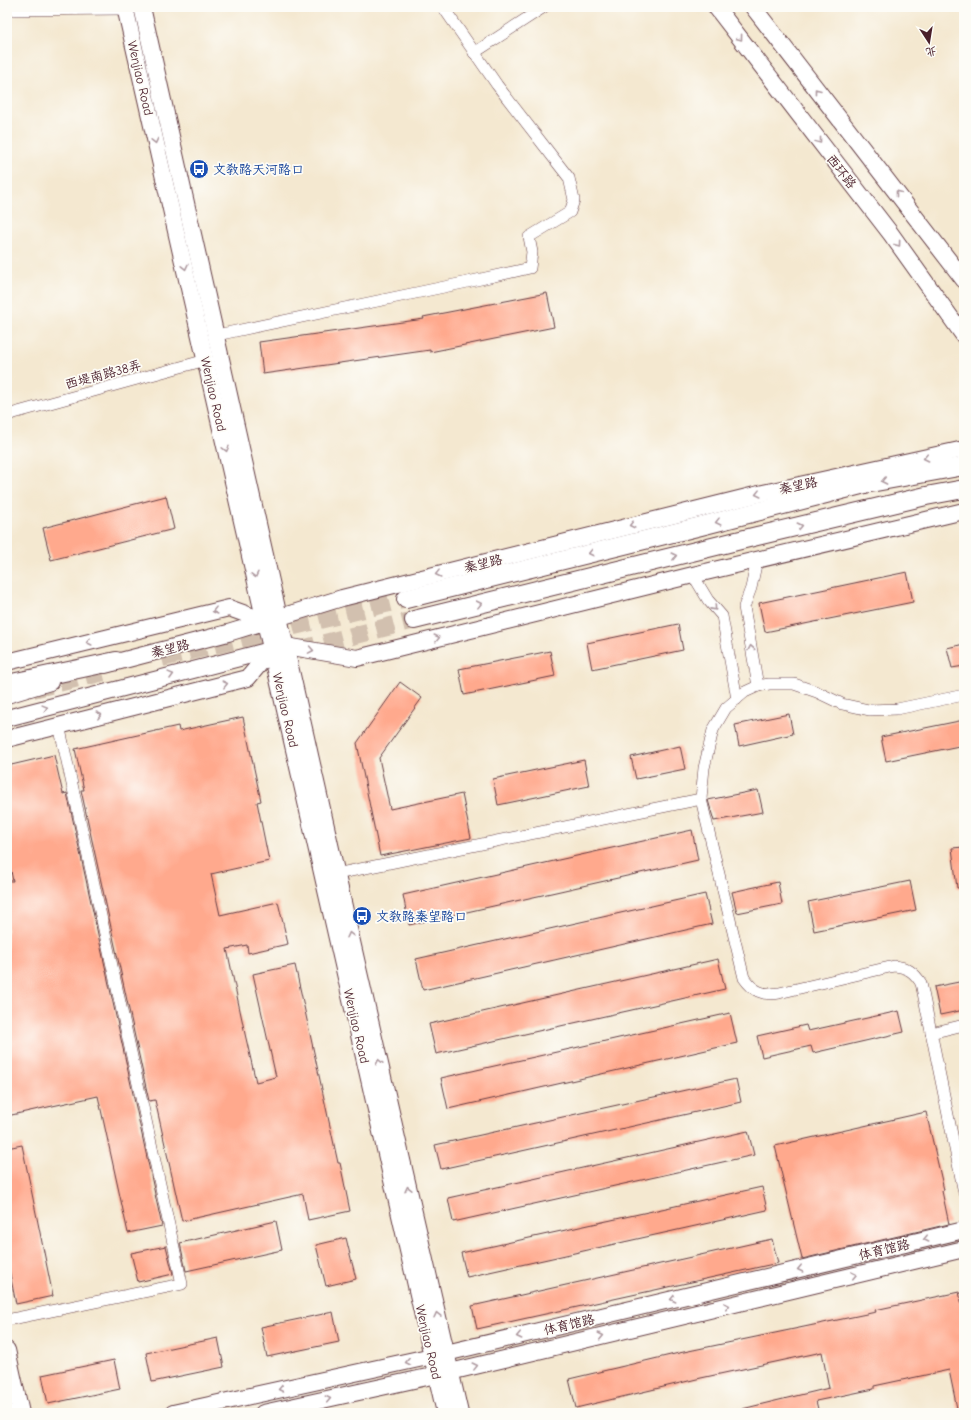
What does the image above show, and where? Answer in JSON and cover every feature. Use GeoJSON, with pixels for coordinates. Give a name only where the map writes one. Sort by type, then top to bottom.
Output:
{"type":"FeatureCollection","features":[{"type":"Feature","properties":{"kind":"main road","name":"Wenjiao Road"},"geometry":{"type":"LineString","coordinates":[[142,7],[217,335],[272,619]]}},
{"type":"Feature","properties":{"kind":"main road","name":"西环路"},"geometry":{"type":"LineString","coordinates":[[716,7],[891,234],[964,336]]}},
{"type":"Feature","properties":{"kind":"main road"},"geometry":{"type":"LineString","coordinates":[[753,7],[964,280]]}},
{"type":"Feature","properties":{"kind":"main road","name":"Wenjiao Road"},"geometry":{"type":"LineString","coordinates":[[125,8],[206,360],[336,874],[443,1374],[445,1413]]}},
{"type":"Feature","properties":{"kind":"main road","name":"秦望路"},"geometry":{"type":"LineString","coordinates":[[7,695],[116,661],[228,633],[342,598],[763,493],[964,449]]}},
{"type":"Feature","properties":{"kind":"main road","name":"秦望路"},"geometry":{"type":"LineString","coordinates":[[406,599],[865,484],[964,466]]}},
{"type":"Feature","properties":{"kind":"main road"},"geometry":{"type":"LineString","coordinates":[[414,620],[757,536],[926,496],[964,489]]}},
{"type":"Feature","properties":{"kind":"main road","name":"秦望路"},"geometry":{"type":"LineString","coordinates":[[7,718],[279,648],[357,658],[693,575],[964,511]]}},
{"type":"Feature","properties":{"kind":"main road"},"geometry":{"type":"LineString","coordinates":[[7,662],[229,608],[272,619]]}},
{"type":"Feature","properties":{"kind":"main road","name":"Wenjiao Road"},"geometry":{"type":"LineString","coordinates":[[279,648],[439,1355]]}},
{"type":"Feature","properties":{"kind":"main road"},"geometry":{"type":"LineString","coordinates":[[7,738],[248,678],[279,648]]}},
{"type":"Feature","properties":{"kind":"main road"},"geometry":{"type":"LineString","coordinates":[[7,684],[116,661]]}},
{"type":"Feature","properties":{"kind":"main road","name":"体育馆路"},"geometry":{"type":"LineString","coordinates":[[173,1413],[439,1355],[964,1230]]}},
{"type":"Feature","properties":{"kind":"main road","name":"体育馆路"},"geometry":{"type":"LineString","coordinates":[[263,1413],[443,1374],[964,1249]]}},
{"type":"Feature","properties":{"kind":"main road"},"geometry":{"type":"LineString","coordinates":[[7,1350],[21,1413]]}},
{"type":"Feature","properties":{"kind":"main road","name":"Wenjiao Road"},"geometry":{"type":"LineString","coordinates":[[443,1374],[460,1413]]}},
{"type":"Feature","properties":{"kind":"street"},"geometry":{"type":"LineString","coordinates":[[217,335],[530,268],[532,252],[529,237],[570,212],[574,200],[569,178],[496,85],[442,7]]}},
{"type":"Feature","properties":{"kind":"street"},"geometry":{"type":"LineString","coordinates":[[474,53],[544,7]]}},
{"type":"Feature","properties":{"kind":"street"},"geometry":{"type":"LineString","coordinates":[[7,10],[125,8]]}},
{"type":"Feature","properties":{"kind":"street","name":"西堤南路38弄"},"geometry":{"type":"LineString","coordinates":[[7,415],[206,360]]}},
{"type":"Feature","properties":{"kind":"street"},"geometry":{"type":"LineString","coordinates":[[757,560],[751,588],[744,607],[758,686]]}},
{"type":"Feature","properties":{"kind":"street"},"geometry":{"type":"LineString","coordinates":[[693,575],[708,600],[722,616],[737,699]]}},
{"type":"Feature","properties":{"kind":"street"},"geometry":{"type":"LineString","coordinates":[[964,695],[897,709],[869,710],[842,704],[817,692],[794,684],[769,684],[758,686],[745,692],[726,708],[713,730],[704,768],[701,799],[744,978],[755,990],[770,994],[894,966],[910,970],[917,976],[921,983],[964,1193]]}},
{"type":"Feature","properties":{"kind":"street"},"geometry":{"type":"LineString","coordinates":[[7,1320],[182,1284],[59,725]]}},
{"type":"Feature","properties":{"kind":"street"},"geometry":{"type":"LineString","coordinates":[[336,874],[701,799]]}},
{"type":"Feature","properties":{"kind":"street"},"geometry":{"type":"LineString","coordinates":[[931,1033],[964,1025]]}},
{"type":"Feature","properties":{"kind":"building"},"geometry":{"type":"Polygon","coordinates":[[[547,293],[554,327],[430,352],[430,350],[263,374],[259,342],[424,319],[423,317],[547,293]]]}},
{"type":"Feature","properties":{"kind":"building"},"geometry":{"type":"Polygon","coordinates":[[[166,496],[174,529],[51,560],[43,528],[166,496]]]}},
{"type":"Feature","properties":{"kind":"building"},"geometry":{"type":"Polygon","coordinates":[[[907,572],[913,602],[765,632],[759,603],[907,572]]]}},
{"type":"Feature","properties":{"kind":"building"},"geometry":{"type":"Polygon","coordinates":[[[678,624],[683,650],[592,669],[587,643],[678,624]]]}},
{"type":"Feature","properties":{"kind":"building"},"geometry":{"type":"Polygon","coordinates":[[[964,644],[964,666],[952,668],[947,648],[964,644]]]}},
{"type":"Feature","properties":{"kind":"building"},"geometry":{"type":"Polygon","coordinates":[[[550,651],[555,676],[464,695],[459,669],[550,651]]]}},
{"type":"Feature","properties":{"kind":"building"},"geometry":{"type":"Polygon","coordinates":[[[400,682],[422,698],[379,758],[390,809],[462,794],[471,838],[380,856],[357,743],[400,682]]]}},
{"type":"Feature","properties":{"kind":"building"},"geometry":{"type":"Polygon","coordinates":[[[789,714],[793,734],[739,746],[735,725],[789,714]]]}},
{"type":"Feature","properties":{"kind":"building"},"geometry":{"type":"Polygon","coordinates":[[[243,717],[261,801],[257,802],[269,861],[211,874],[220,915],[278,902],[288,944],[248,953],[247,945],[227,949],[245,1034],[256,1082],[276,1077],[253,974],[295,965],[338,1163],[340,1163],[350,1211],[308,1220],[303,1194],[182,1221],[155,1100],[149,1101],[81,790],[84,790],[75,749],[178,726],[179,731],[243,717]]]}},
{"type":"Feature","properties":{"kind":"building"},"geometry":{"type":"Polygon","coordinates":[[[964,720],[964,745],[886,761],[881,737],[964,720]]]}},
{"type":"Feature","properties":{"kind":"building"},"geometry":{"type":"Polygon","coordinates":[[[680,746],[685,769],[636,779],[631,757],[680,746]]]}},
{"type":"Feature","properties":{"kind":"building"},"geometry":{"type":"Polygon","coordinates":[[[54,755],[63,794],[67,793],[162,1226],[128,1233],[98,1096],[7,1116],[7,881],[13,881],[7,852],[7,766],[54,755]]]}},
{"type":"Feature","properties":{"kind":"building"},"geometry":{"type":"Polygon","coordinates":[[[584,760],[589,786],[498,805],[493,779],[584,760]]]}},
{"type":"Feature","properties":{"kind":"building"},"geometry":{"type":"Polygon","coordinates":[[[758,790],[763,812],[714,821],[708,800],[758,790]]]}},
{"type":"Feature","properties":{"kind":"building"},"geometry":{"type":"Polygon","coordinates":[[[692,830],[698,860],[409,925],[403,895],[692,830]]]}},
{"type":"Feature","properties":{"kind":"building"},"geometry":{"type":"Polygon","coordinates":[[[964,847],[964,887],[957,888],[952,848],[964,847]]]}},
{"type":"Feature","properties":{"kind":"building"},"geometry":{"type":"Polygon","coordinates":[[[910,881],[916,910],[814,931],[808,902],[910,881]]]}},
{"type":"Feature","properties":{"kind":"building"},"geometry":{"type":"Polygon","coordinates":[[[778,882],[782,904],[737,913],[732,892],[778,882]]]}},
{"type":"Feature","properties":{"kind":"building"},"geometry":{"type":"Polygon","coordinates":[[[705,894],[712,924],[423,990],[416,959],[705,894]]]}},
{"type":"Feature","properties":{"kind":"building"},"geometry":{"type":"Polygon","coordinates":[[[718,959],[725,989],[436,1054],[429,1024],[718,959]]]}},
{"type":"Feature","properties":{"kind":"building"},"geometry":{"type":"Polygon","coordinates":[[[964,981],[964,1010],[940,1015],[934,987],[964,981]]]}},
{"type":"Feature","properties":{"kind":"building"},"geometry":{"type":"Polygon","coordinates":[[[899,1011],[904,1032],[813,1053],[811,1046],[762,1057],[757,1036],[806,1025],[808,1031],[899,1011]]]}},
{"type":"Feature","properties":{"kind":"building"},"geometry":{"type":"Polygon","coordinates":[[[730,1013],[737,1043],[448,1109],[441,1078],[730,1013]]]}},
{"type":"Feature","properties":{"kind":"building"},"geometry":{"type":"Polygon","coordinates":[[[736,1079],[741,1102],[441,1169],[435,1145],[736,1079]]]}},
{"type":"Feature","properties":{"kind":"building"},"geometry":{"type":"Polygon","coordinates":[[[926,1112],[944,1190],[942,1191],[949,1224],[802,1259],[775,1146],[926,1112]]]}},
{"type":"Feature","properties":{"kind":"building"},"geometry":{"type":"Polygon","coordinates":[[[748,1131],[754,1155],[453,1222],[448,1198],[748,1131]]]}},
{"type":"Feature","properties":{"kind":"building"},"geometry":{"type":"Polygon","coordinates":[[[22,1145],[53,1296],[16,1304],[7,1259],[7,1148],[22,1145]]]}},
{"type":"Feature","properties":{"kind":"building"},"geometry":{"type":"Polygon","coordinates":[[[762,1187],[767,1210],[467,1277],[461,1253],[762,1187]]]}},
{"type":"Feature","properties":{"kind":"building"},"geometry":{"type":"Polygon","coordinates":[[[276,1221],[282,1250],[186,1271],[180,1243],[276,1221]]]}},
{"type":"Feature","properties":{"kind":"building"},"geometry":{"type":"Polygon","coordinates":[[[346,1238],[356,1279],[326,1286],[316,1245],[346,1238]]]}},
{"type":"Feature","properties":{"kind":"building"},"geometry":{"type":"Polygon","coordinates":[[[772,1239],[778,1263],[477,1329],[472,1306],[772,1239]]]}},
{"type":"Feature","properties":{"kind":"building"},"geometry":{"type":"Polygon","coordinates":[[[166,1246],[173,1274],[138,1282],[131,1253],[166,1246]]]}},
{"type":"Feature","properties":{"kind":"building"},"geometry":{"type":"Polygon","coordinates":[[[959,1292],[964,1314],[964,1413],[958,1413],[949,1370],[874,1386],[874,1389],[816,1401],[819,1413],[742,1413],[742,1409],[829,1388],[822,1352],[701,1378],[576,1408],[569,1379],[679,1353],[876,1312],[875,1310],[959,1292]]]}},
{"type":"Feature","properties":{"kind":"building"},"geometry":{"type":"Polygon","coordinates":[[[333,1312],[339,1342],[267,1357],[261,1327],[333,1312]]]}},
{"type":"Feature","properties":{"kind":"building"},"geometry":{"type":"Polygon","coordinates":[[[218,1338],[224,1367],[152,1382],[146,1353],[218,1338]]]}},
{"type":"Feature","properties":{"kind":"building"},"geometry":{"type":"Polygon","coordinates":[[[114,1360],[120,1389],[48,1404],[42,1375],[114,1360]]]}},
{"type":"Feature","properties":{"kind":"tunnel"},"geometry":{"type":"LineString","coordinates":[[162,658],[406,599]]}},
{"type":"Feature","properties":{"kind":"tunnel"},"geometry":{"type":"LineString","coordinates":[[298,650],[414,620]]}},
{"type":"Feature","properties":{"kind":"tunnel"},"geometry":{"type":"LineString","coordinates":[[33,689],[104,672]]}},
{"type":"Feature","properties":{"kind":"place","name":"文教路天河路口"},"geometry":{"type":"Point","coordinates":[199,169]}},
{"type":"Feature","properties":{"kind":"place","name":"文教路秦望路口"},"geometry":{"type":"Point","coordinates":[362,916]}}]}
